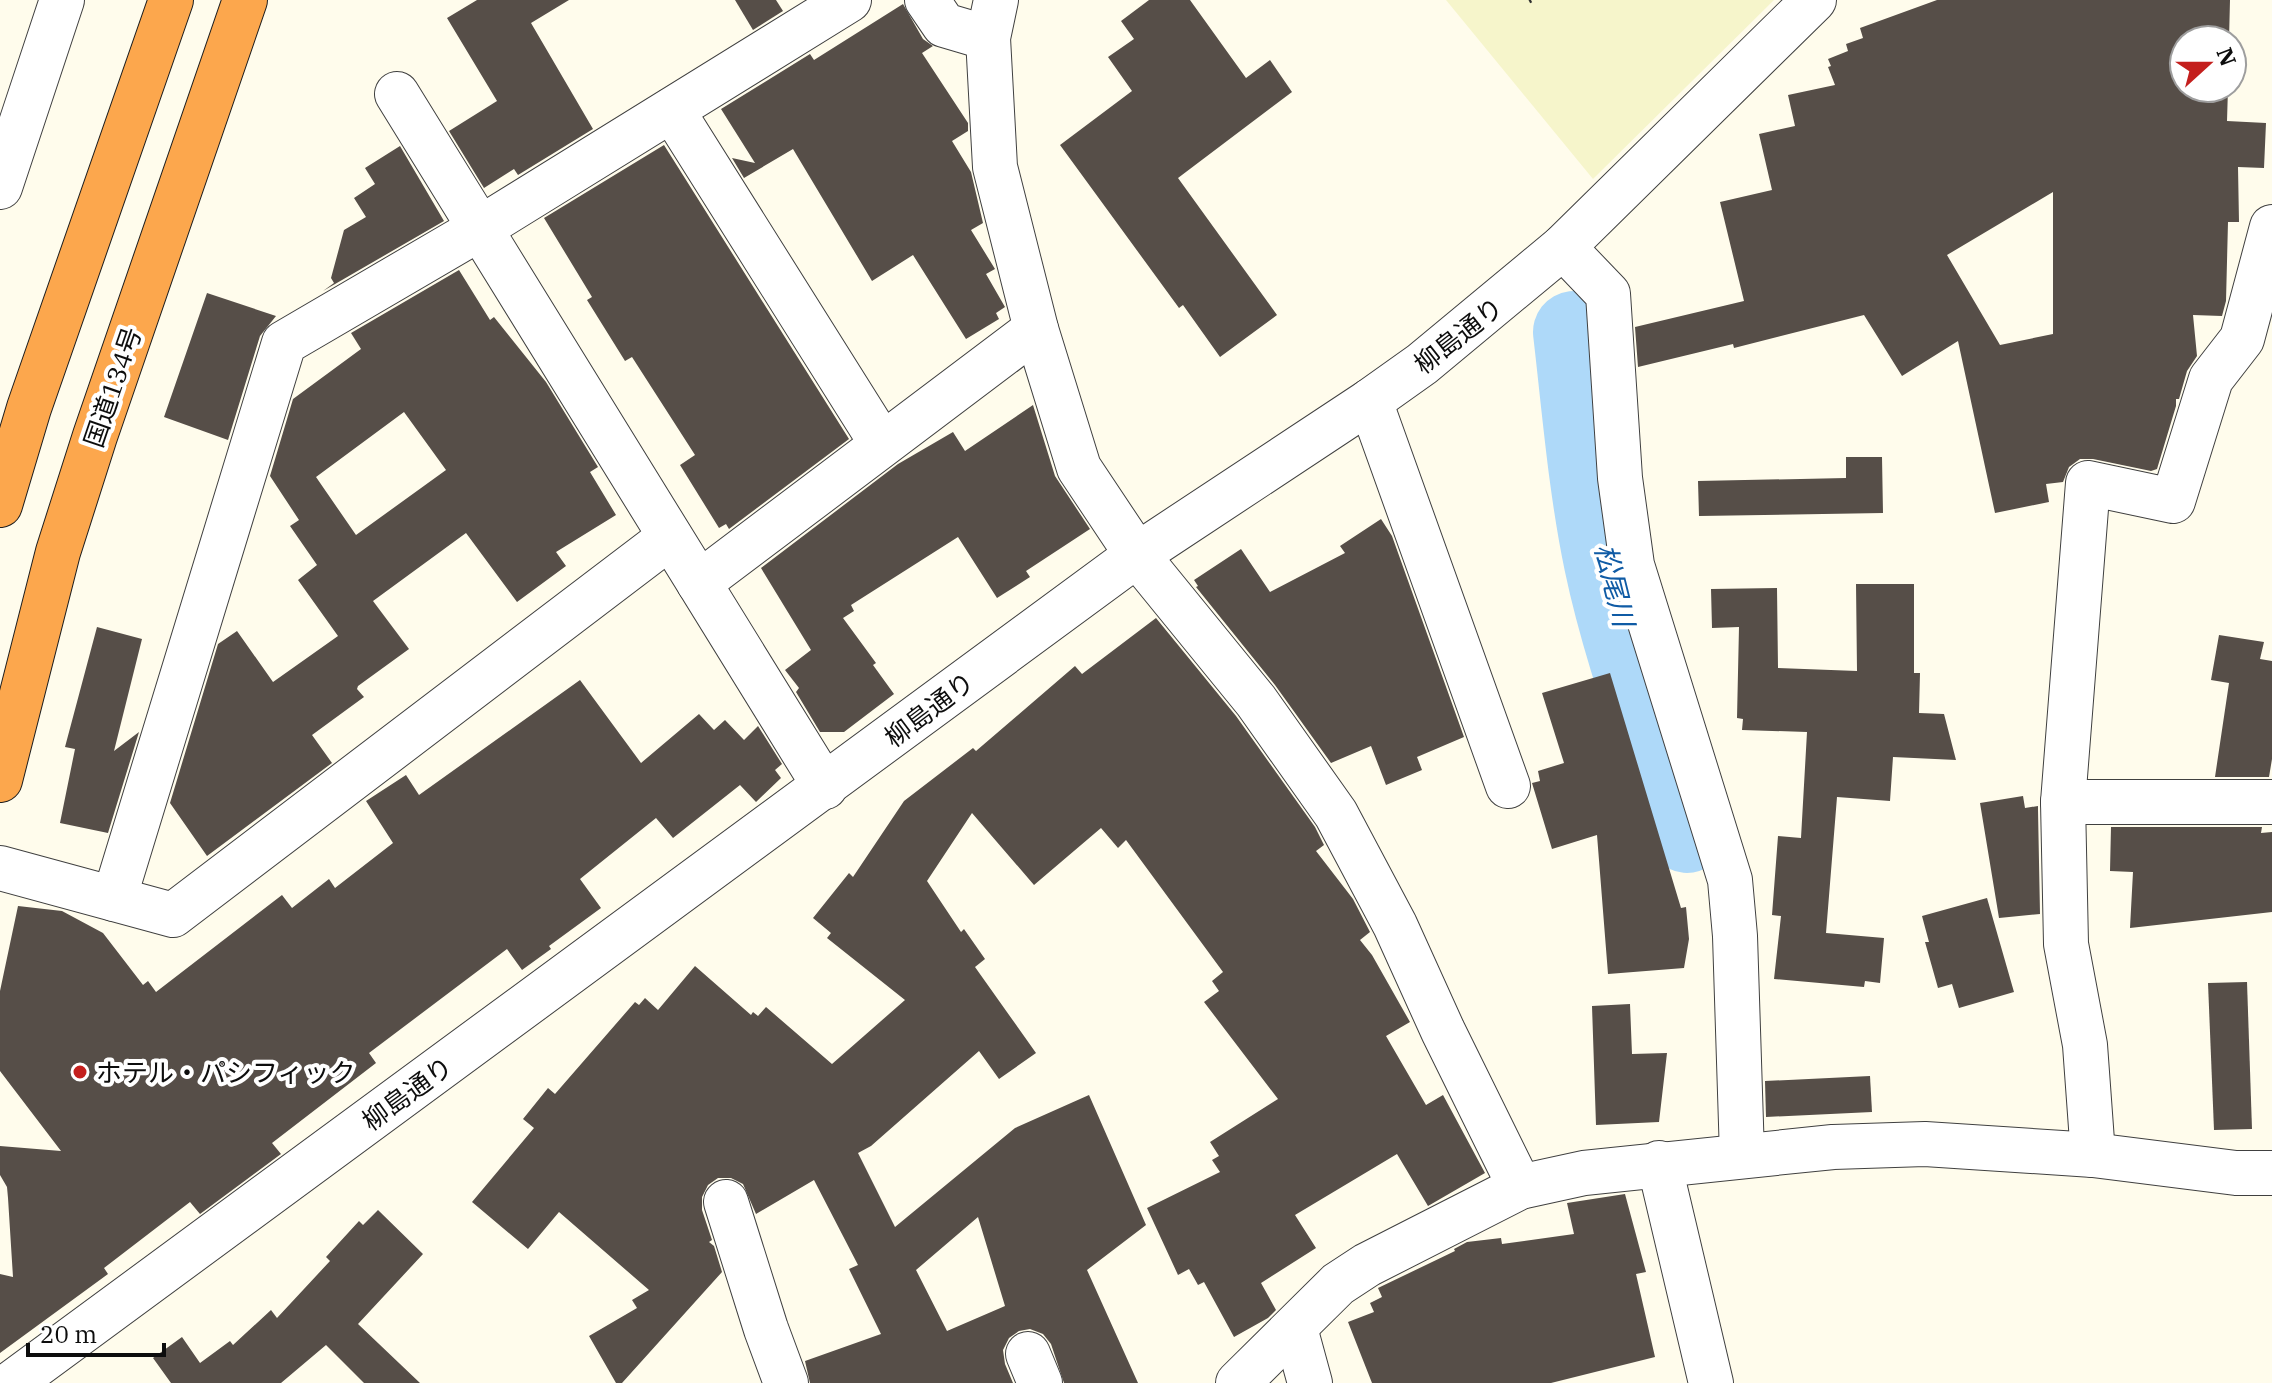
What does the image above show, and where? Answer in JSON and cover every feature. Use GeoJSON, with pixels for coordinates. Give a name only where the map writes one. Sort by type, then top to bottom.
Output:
{"type":"FeatureCollection","features":[{"type":"Feature","properties":{"kind":"highway"},"geometry":{"type":"LineString","coordinates":[[0,505],[29,408],[171,0]]}},
{"type":"Feature","properties":{"kind":"highway","name":"国道134号"},"geometry":{"type":"LineString","coordinates":[[0,780],[58,552],[245,0]]}},
{"type":"Feature","properties":{"kind":"street"},"geometry":{"type":"LineString","coordinates":[[0,187],[62,0]]}},
{"type":"Feature","properties":{"kind":"street"},"geometry":{"type":"LineString","coordinates":[[114,899],[284,343],[479,229],[849,0]]}},
{"type":"Feature","properties":{"kind":"street"},"geometry":{"type":"LineString","coordinates":[[927,0],[944,25],[992,19],[995,167],[1036,329],[1079,468],[1137,555],[1256,701],[1336,814],[1395,925],[1520,1187]]}},
{"type":"Feature","properties":{"kind":"street","name":"柳島通り"},"geometry":{"type":"LineString","coordinates":[[12,1383],[1137,555],[1370,401],[1494,307],[1563,247],[1814,0]]}},
{"type":"Feature","properties":{"kind":"street"},"geometry":{"type":"LineString","coordinates":[[397,94],[825,787]]}},
{"type":"Feature","properties":{"kind":"street"},"geometry":{"type":"LineString","coordinates":[[672,110],[882,444]]}},
{"type":"Feature","properties":{"kind":"street"},"geometry":{"type":"LineString","coordinates":[[2093,1155],[2085,1045],[2066,944],[2063,802],[2088,483],[2173,501],[2211,379],[2242,339],[2272,227]]}},
{"type":"Feature","properties":{"kind":"street"},"geometry":{"type":"LineString","coordinates":[[1563,247],[1608,294],[1620,478],[1632,565],[1730,880],[1735,936],[1742,1155]]}},
{"type":"Feature","properties":{"kind":"street"},"geometry":{"type":"LineString","coordinates":[[699,583],[1036,329]]}},
{"type":"Feature","properties":{"kind":"street"},"geometry":{"type":"LineString","coordinates":[[1370,401],[1508,786]]}},
{"type":"Feature","properties":{"kind":"street"},"geometry":{"type":"LineString","coordinates":[[0,868],[173,915],[670,537]]}},
{"type":"Feature","properties":{"kind":"street"},"geometry":{"type":"LineString","coordinates":[[2063,802],[2272,802]]}},
{"type":"Feature","properties":{"kind":"street"},"geometry":{"type":"LineString","coordinates":[[1238,1383],[1338,1284],[1367,1265],[1520,1187],[1584,1173],[1833,1147],[1925,1144],[2093,1155],[2236,1173],[2272,1173]]}},
{"type":"Feature","properties":{"kind":"street"},"geometry":{"type":"LineString","coordinates":[[1659,1163],[1711,1383]]}},
{"type":"Feature","properties":{"kind":"street"},"geometry":{"type":"LineString","coordinates":[[726,1202],[786,1383]]}},
{"type":"Feature","properties":{"kind":"street"},"geometry":{"type":"LineString","coordinates":[[1295,1328],[1310,1383]]}},
{"type":"Feature","properties":{"kind":"green space"},"geometry":{"type":"Polygon","coordinates":[[[1446,0],[1774,0],[1593,179],[1446,0]]]}},
{"type":"Feature","properties":{"kind":"building"},"geometry":{"type":"Polygon","coordinates":[[[477,0],[569,0],[531,23],[593,129],[518,175],[514,169],[484,188],[449,131],[497,101],[447,18],[477,0]]]}},
{"type":"Feature","properties":{"kind":"building"},"geometry":{"type":"Polygon","coordinates":[[[735,0],[776,0],[783,11],[753,30],[735,0]]]}},
{"type":"Feature","properties":{"kind":"building"},"geometry":{"type":"Polygon","coordinates":[[[1149,0],[1190,0],[1246,78],[1270,60],[1292,92],[1178,178],[1277,315],[1220,357],[1183,305],[1179,308],[1060,145],[1132,91],[1108,57],[1134,39],[1121,21],[1149,0]]]}},
{"type":"Feature","properties":{"kind":"building"},"geometry":{"type":"Polygon","coordinates":[[[1937,0],[2230,0],[2229,24],[2168,24],[2168,104],[2228,104],[2227,121],[2266,123],[2264,168],[2238,167],[2239,222],[2228,222],[2226,301],[2222,316],[2193,315],[2197,356],[2187,371],[2179,399],[2176,399],[2157,469],[2151,471],[2080,459],[2069,467],[2063,482],[2046,484],[2049,502],[1995,513],[1958,341],[1902,376],[1864,315],[1734,348],[1733,344],[1638,367],[1635,327],[1744,301],[1720,202],[1772,190],[1759,134],[1795,126],[1788,95],[1835,85],[1828,59],[1848,51],[1846,44],[1863,38],[1860,28],[1937,0]],[[2053,192],[1947,255],[2000,345],[2053,334],[2053,192]]]}},
{"type":"Feature","properties":{"kind":"building"},"geometry":{"type":"Polygon","coordinates":[[[903,4],[923,39],[933,46],[922,53],[968,123],[968,131],[952,141],[971,172],[983,223],[971,230],[995,269],[986,274],[1005,307],[996,313],[999,319],[966,339],[913,255],[872,281],[793,149],[744,178],[732,158],[755,163],[721,109],[810,54],[814,60],[903,4]]]}},
{"type":"Feature","properties":{"kind":"building"},"geometry":{"type":"Polygon","coordinates":[[[664,145],[849,439],[729,529],[726,524],[719,528],[680,465],[695,455],[632,357],[625,361],[587,300],[592,297],[544,218],[664,145]]]}},
{"type":"Feature","properties":{"kind":"building"},"geometry":{"type":"Polygon","coordinates":[[[400,146],[444,221],[323,291],[334,283],[331,278],[344,230],[366,217],[354,198],[375,184],[365,168],[400,146]]]}},
{"type":"Feature","properties":{"kind":"building"},"geometry":{"type":"Polygon","coordinates":[[[459,270],[490,320],[494,317],[546,382],[598,467],[590,472],[616,515],[556,552],[566,566],[517,602],[466,533],[373,601],[409,649],[358,686],[364,697],[312,735],[332,763],[207,856],[170,803],[218,644],[237,631],[273,682],[338,636],[298,580],[317,565],[290,526],[299,520],[270,476],[293,399],[361,349],[351,333],[459,270]],[[404,412],[316,477],[356,535],[446,470],[404,412]]]}},
{"type":"Feature","properties":{"kind":"building"},"geometry":{"type":"Polygon","coordinates":[[[207,293],[276,316],[260,336],[228,440],[164,417],[207,293]]]}},
{"type":"Feature","properties":{"kind":"building"},"geometry":{"type":"Polygon","coordinates":[[[1033,405],[1055,476],[1090,529],[1026,571],[1030,577],[997,598],[958,537],[851,605],[854,611],[843,618],[894,694],[844,732],[820,732],[796,692],[799,688],[785,670],[811,650],[761,568],[898,464],[953,432],[965,451],[1033,405]]]}},
{"type":"Feature","properties":{"kind":"building"},"geometry":{"type":"Polygon","coordinates":[[[1846,457],[1882,457],[1883,513],[1699,516],[1698,481],[1846,478],[1846,457]]]}},
{"type":"Feature","properties":{"kind":"building"},"geometry":{"type":"Polygon","coordinates":[[[1381,519],[1392,536],[1464,737],[1417,757],[1422,770],[1386,785],[1371,746],[1331,763],[1275,685],[1196,587],[1194,580],[1241,549],[1270,592],[1345,553],[1340,546],[1381,519]]]}},
{"type":"Feature","properties":{"kind":"building"},"geometry":{"type":"Polygon","coordinates":[[[1856,584],[1914,584],[1914,673],[1920,673],[1919,713],[1944,714],[1956,760],[1893,757],[1890,801],[1837,797],[1826,933],[1884,938],[1880,983],[1865,981],[1864,987],[1774,979],[1781,916],[1772,915],[1778,836],[1801,838],[1807,732],[1742,730],[1743,719],[1737,718],[1739,627],[1712,628],[1711,589],[1777,588],[1778,668],[1857,671],[1856,584]]]}},
{"type":"Feature","properties":{"kind":"building"},"geometry":{"type":"Polygon","coordinates":[[[1156,618],[1236,716],[1315,827],[1324,845],[1316,851],[1353,899],[1370,932],[1360,940],[1372,955],[1410,1022],[1386,1036],[1426,1105],[1443,1095],[1485,1173],[1428,1206],[1397,1154],[1295,1215],[1316,1248],[1261,1283],[1276,1310],[1268,1318],[1234,1337],[1204,1282],[1198,1285],[1189,1269],[1178,1275],[1147,1208],[1220,1172],[1212,1160],[1219,1156],[1210,1142],[1278,1099],[1204,1002],[1219,991],[1212,981],[1223,972],[1126,840],[1118,848],[1101,828],[1034,885],[972,813],[927,881],[961,932],[964,929],[985,959],[975,967],[1036,1053],[999,1079],[979,1051],[871,1146],[858,1153],[895,1227],[1015,1128],[1089,1095],[1146,1225],[1087,1270],[1138,1383],[1064,1383],[1051,1344],[1043,1334],[1030,1329],[1019,1331],[1009,1338],[1003,1350],[1013,1383],[810,1383],[805,1361],[881,1334],[849,1269],[858,1265],[814,1180],[756,1214],[743,1184],[731,1178],[718,1178],[708,1185],[702,1197],[702,1210],[712,1240],[709,1242],[714,1246],[722,1272],[622,1383],[616,1383],[589,1336],[637,1308],[632,1300],[649,1290],[559,1212],[528,1249],[472,1202],[534,1128],[523,1119],[548,1088],[555,1094],[635,1002],[639,1005],[645,998],[658,1010],[695,966],[751,1015],[753,1012],[758,1016],[766,1007],[832,1064],[905,1000],[827,938],[831,933],[813,918],[849,873],[853,877],[904,801],[973,748],[976,751],[1075,666],[1082,674],[1156,618]],[[978,1217],[916,1270],[947,1331],[1005,1306],[978,1217]]]}},
{"type":"Feature","properties":{"kind":"building"},"geometry":{"type":"Polygon","coordinates":[[[97,627],[142,639],[114,751],[139,732],[108,833],[60,823],[75,749],[65,747],[97,627]]]}},
{"type":"Feature","properties":{"kind":"building"},"geometry":{"type":"Polygon","coordinates":[[[2219,635],[2264,642],[2260,659],[2272,661],[2272,759],[2269,777],[2215,777],[2229,683],[2211,680],[2219,635]]]}},
{"type":"Feature","properties":{"kind":"building"},"geometry":{"type":"Polygon","coordinates":[[[1610,673],[1681,908],[1686,907],[1689,939],[1684,968],[1608,974],[1597,835],[1552,849],[1532,783],[1540,781],[1538,771],[1564,763],[1542,693],[1610,673]]]}},
{"type":"Feature","properties":{"kind":"building"},"geometry":{"type":"Polygon","coordinates":[[[580,680],[641,763],[699,714],[714,730],[725,720],[744,740],[758,726],[782,764],[775,770],[781,778],[756,802],[740,785],[673,838],[656,818],[580,879],[601,908],[549,946],[551,949],[522,970],[507,949],[369,1053],[376,1063],[272,1143],[281,1154],[200,1214],[190,1202],[104,1268],[108,1274],[0,1353],[0,1274],[13,1277],[7,1187],[0,1175],[0,1146],[61,1151],[0,1071],[0,991],[18,906],[62,911],[103,933],[143,985],[148,981],[156,992],[282,895],[292,908],[329,879],[335,888],[393,843],[366,801],[406,775],[419,795],[580,680]]]}},
{"type":"Feature","properties":{"kind":"building"},"geometry":{"type":"Polygon","coordinates":[[[2023,796],[2025,808],[2038,806],[2040,914],[1999,918],[1980,803],[2023,796]]]}},
{"type":"Feature","properties":{"kind":"building"},"geometry":{"type":"Polygon","coordinates":[[[2111,827],[2262,827],[2261,833],[2272,832],[2272,912],[2130,928],[2133,872],[2110,871],[2111,827]]]}},
{"type":"Feature","properties":{"kind":"building"},"geometry":{"type":"Polygon","coordinates":[[[1987,898],[2014,992],[1959,1008],[1952,984],[1938,988],[1925,942],[1929,942],[1922,916],[1987,898]]]}},
{"type":"Feature","properties":{"kind":"building"},"geometry":{"type":"Polygon","coordinates":[[[2247,982],[2252,1129],[2214,1130],[2208,983],[2247,982]]]}},
{"type":"Feature","properties":{"kind":"building"},"geometry":{"type":"Polygon","coordinates":[[[1630,1004],[1632,1054],[1667,1053],[1659,1122],[1596,1125],[1592,1006],[1630,1004]]]}},
{"type":"Feature","properties":{"kind":"building"},"geometry":{"type":"Polygon","coordinates":[[[1870,1076],[1872,1112],[1766,1117],[1765,1081],[1870,1076]]]}},
{"type":"Feature","properties":{"kind":"building"},"geometry":{"type":"Polygon","coordinates":[[[1625,1194],[1646,1272],[1636,1274],[1655,1357],[1551,1383],[1372,1383],[1348,1322],[1374,1312],[1370,1303],[1382,1297],[1378,1288],[1455,1251],[1467,1242],[1501,1238],[1502,1244],[1574,1234],[1567,1203],[1625,1194]]]}},
{"type":"Feature","properties":{"kind":"building"},"geometry":{"type":"Polygon","coordinates":[[[378,1210],[423,1254],[358,1324],[420,1383],[364,1383],[326,1345],[281,1383],[171,1383],[153,1358],[182,1337],[200,1363],[230,1341],[233,1345],[271,1310],[277,1318],[330,1261],[326,1257],[359,1221],[363,1225],[378,1210]]]}},
{"type":"Feature","properties":{"kind":"waterway","name":"松尾川"},"geometry":{"type":"LineString","coordinates":[[1574,332],[1605,563],[1632,665],[1687,832]]}},
{"type":"Feature","properties":{"kind":"place","name":"ホテル・パシフィック"},"geometry":{"type":"Point","coordinates":[80,1072]}}]}
